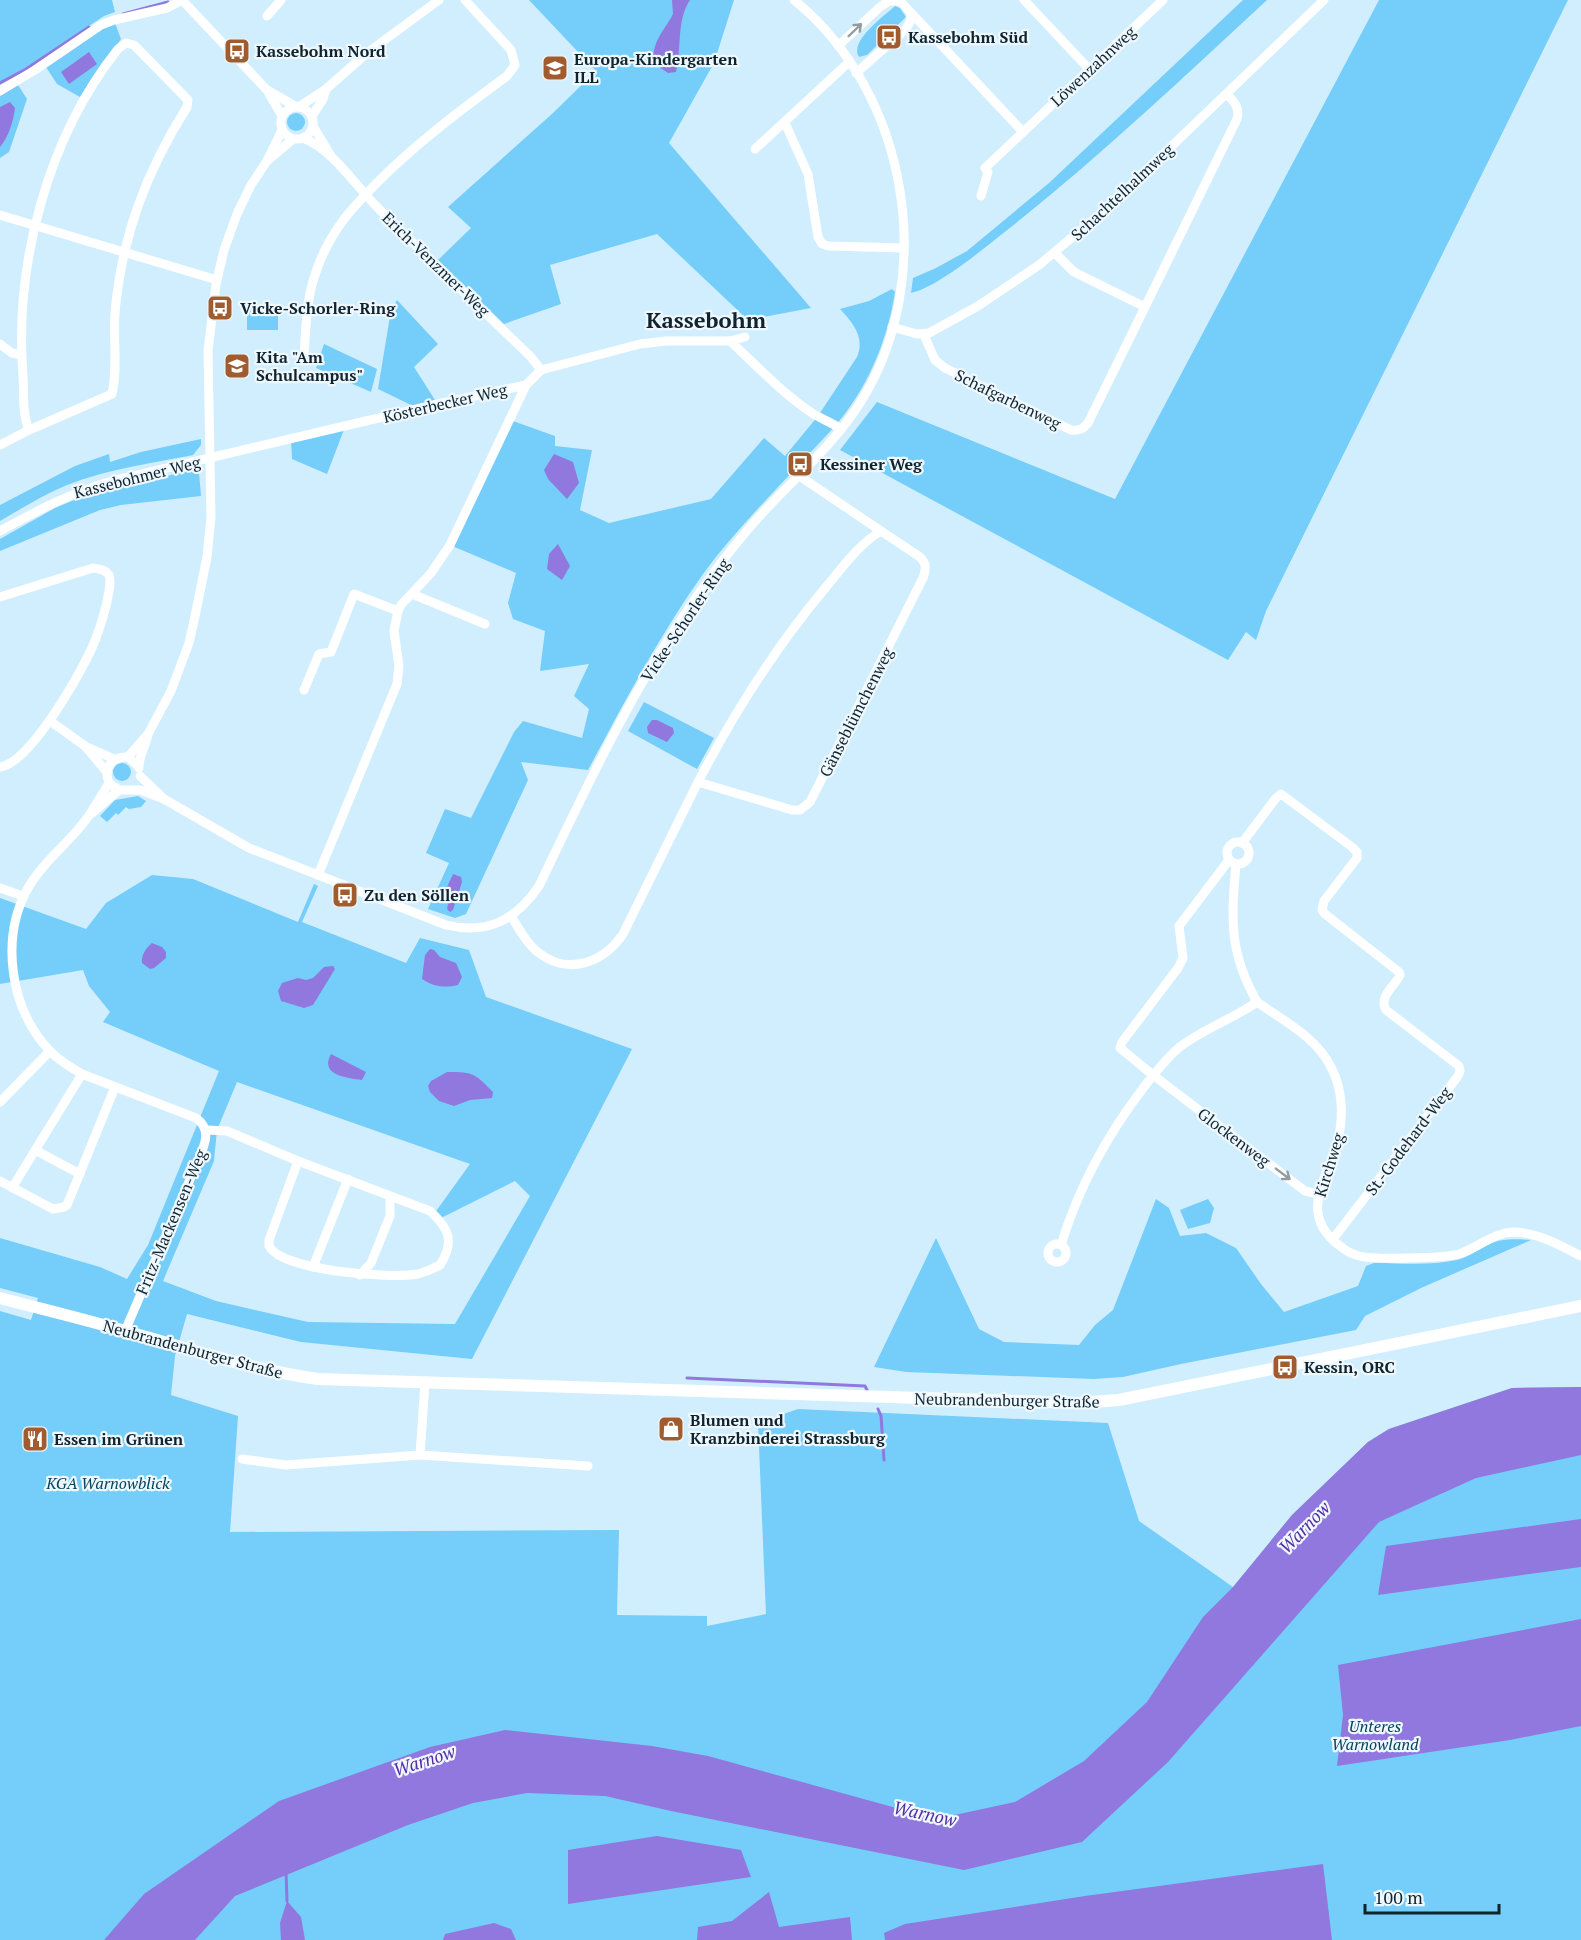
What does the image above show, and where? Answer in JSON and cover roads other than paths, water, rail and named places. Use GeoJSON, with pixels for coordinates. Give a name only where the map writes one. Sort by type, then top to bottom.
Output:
{"type":"FeatureCollection","features":[{"type":"Feature","properties":{"kind":"main road","name":"Neubrandenburger Straße"},"geometry":{"type":"LineString","coordinates":[[0,1298],[125,1331],[227,1362],[279,1374],[318,1379],[1100,1402],[1250,1374],[1581,1306]]}},
{"type":"Feature","properties":{"kind":"street"},"geometry":{"type":"LineString","coordinates":[[0,91],[101,25],[167,8],[182,0],[267,90],[282,116]]}},
{"type":"Feature","properties":{"kind":"street"},"geometry":{"type":"LineString","coordinates":[[267,16],[281,0]]}},
{"type":"Feature","properties":{"kind":"street"},"geometry":{"type":"LineString","coordinates":[[298,138],[285,134],[282,130],[280,122],[287,110],[326,89],[368,53],[439,0]]}},
{"type":"Feature","properties":{"kind":"street"},"geometry":{"type":"LineString","coordinates":[[304,355],[313,281],[341,221],[365,194],[439,126],[507,76],[515,65],[511,51],[465,0]]}},
{"type":"Feature","properties":{"kind":"street","name":"Vicke-Schorler-Ring"},"geometry":{"type":"LineString","coordinates":[[118,790],[131,789],[164,799],[249,848],[446,925],[458,928],[483,927],[511,916],[530,899],[539,886],[611,740],[642,683],[688,609],[737,543],[841,429],[861,402],[892,327],[901,294],[903,248],[903,207],[894,158],[879,118],[856,73],[838,46],[813,16],[794,0]]}},
{"type":"Feature","properties":{"kind":"street"},"geometry":{"type":"LineString","coordinates":[[1024,0],[1089,69]]}},
{"type":"Feature","properties":{"kind":"street","name":"Löwenzahnweg"},"geometry":{"type":"LineString","coordinates":[[981,196],[987,172],[985,168],[1089,69],[1151,4],[1163,0]]}},
{"type":"Feature","properties":{"kind":"street","name":"Schachtelhalmweg"},"geometry":{"type":"LineString","coordinates":[[924,335],[1009,287],[1055,252],[1105,210],[1324,0]]}},
{"type":"Feature","properties":{"kind":"street"},"geometry":{"type":"LineString","coordinates":[[838,46],[880,7],[890,1],[903,2],[911,14],[1023,132]]}},
{"type":"Feature","properties":{"kind":"street"},"geometry":{"type":"LineString","coordinates":[[856,73],[906,29],[911,14]]}},
{"type":"Feature","properties":{"kind":"street"},"geometry":{"type":"LineString","coordinates":[[0,446],[29,430],[112,394],[114,322],[123,253],[145,184],[157,156],[187,107],[188,100],[134,45],[126,43],[118,49],[82,100],[57,154],[35,225],[23,305],[21,355],[24,412],[29,430]]}},
{"type":"Feature","properties":{"kind":"street"},"geometry":{"type":"LineString","coordinates":[[755,149],[849,62]]}},
{"type":"Feature","properties":{"kind":"street"},"geometry":{"type":"LineString","coordinates":[[312,116],[323,99],[326,89]]}},
{"type":"Feature","properties":{"kind":"street"},"geometry":{"type":"LineString","coordinates":[[267,90],[305,108],[312,116],[313,126],[311,131],[267,161]]}},
{"type":"Feature","properties":{"kind":"street","name":"Schafgarbenweg"},"geometry":{"type":"LineString","coordinates":[[924,335],[939,365],[1071,430],[1077,431],[1084,428],[1237,119],[1236,104],[1227,94]]}},
{"type":"Feature","properties":{"kind":"street"},"geometry":{"type":"LineString","coordinates":[[785,123],[808,174],[818,237],[822,244],[903,248]]}},
{"type":"Feature","properties":{"kind":"street","name":"Erich-Venzmer-Weg"},"geometry":{"type":"LineString","coordinates":[[313,126],[332,158]]}},
{"type":"Feature","properties":{"kind":"street"},"geometry":{"type":"LineString","coordinates":[[131,789],[138,782],[140,776],[138,766],[148,734],[175,681],[194,621],[210,539],[211,459],[208,351],[217,280],[224,250],[237,213],[250,185],[267,161],[282,130]]}},
{"type":"Feature","properties":{"kind":"street","name":"Erich-Venzmer-Weg"},"geometry":{"type":"LineString","coordinates":[[298,138],[310,141],[332,158],[365,194],[531,357],[541,370]]}},
{"type":"Feature","properties":{"kind":"street"},"geometry":{"type":"LineString","coordinates":[[0,215],[217,280]]}},
{"type":"Feature","properties":{"kind":"street"},"geometry":{"type":"LineString","coordinates":[[1055,252],[1074,272],[1144,307]]}},
{"type":"Feature","properties":{"kind":"street"},"geometry":{"type":"LineString","coordinates":[[892,327],[924,335]]}},
{"type":"Feature","properties":{"kind":"street"},"geometry":{"type":"LineString","coordinates":[[541,370],[640,344],[666,341],[730,341],[745,337]]}},
{"type":"Feature","properties":{"kind":"street"},"geometry":{"type":"LineString","coordinates":[[730,341],[794,399],[813,414],[830,421],[841,429]]}},
{"type":"Feature","properties":{"kind":"street"},"geometry":{"type":"LineString","coordinates":[[0,344],[12,353],[21,355]]}},
{"type":"Feature","properties":{"kind":"street","name":"Kösterbecker Weg"},"geometry":{"type":"LineString","coordinates":[[211,459],[450,401],[526,385],[541,370]]}},
{"type":"Feature","properties":{"kind":"street"},"geometry":{"type":"LineString","coordinates":[[318,875],[397,684],[399,666],[394,631],[398,611],[431,573],[450,545],[526,385]]}},
{"type":"Feature","properties":{"kind":"street","name":"Kassebohmer Weg"},"geometry":{"type":"LineString","coordinates":[[0,531],[81,489],[211,459]]}},
{"type":"Feature","properties":{"kind":"street","name":"Gänseblümchenweg"},"geometry":{"type":"LineString","coordinates":[[698,783],[792,810],[800,810],[810,802],[926,569],[920,557],[798,475]]}},
{"type":"Feature","properties":{"kind":"street"},"geometry":{"type":"LineString","coordinates":[[511,916],[530,946],[548,960],[559,964],[581,964],[594,961],[616,945],[739,707],[773,654],[834,577],[880,531]]}},
{"type":"Feature","properties":{"kind":"street"},"geometry":{"type":"LineString","coordinates":[[0,597],[93,567],[102,569],[108,573],[110,578],[110,590],[103,617],[91,650],[50,721],[14,761],[0,767]]}},
{"type":"Feature","properties":{"kind":"street"},"geometry":{"type":"LineString","coordinates":[[304,690],[319,654],[331,652],[354,594],[398,611]]}},
{"type":"Feature","properties":{"kind":"street"},"geometry":{"type":"LineString","coordinates":[[412,594],[485,624]]}},
{"type":"Feature","properties":{"kind":"street"},"geometry":{"type":"LineString","coordinates":[[50,721],[85,746],[114,759],[128,757],[148,734]]}},
{"type":"Feature","properties":{"kind":"street"},"geometry":{"type":"LineString","coordinates":[[85,746],[106,771],[109,783],[118,790]]}},
{"type":"Feature","properties":{"kind":"street"},"geometry":{"type":"LineString","coordinates":[[128,757],[138,766]]}},
{"type":"Feature","properties":{"kind":"street"},"geometry":{"type":"LineString","coordinates":[[106,771],[114,759]]}},
{"type":"Feature","properties":{"kind":"street","name":"Vicke-Schorler-Ring"},"geometry":{"type":"LineString","coordinates":[[140,776],[164,799]]}},
{"type":"Feature","properties":{"kind":"street","name":"Fritz-Mackensen-Weg"},"geometry":{"type":"LineString","coordinates":[[90,814],[109,783]]}},
{"type":"Feature","properties":{"kind":"street","name":"Fritz-Mackensen-Weg"},"geometry":{"type":"LineString","coordinates":[[118,790],[90,814],[42,868],[23,896],[13,933],[13,976],[20,1008],[36,1035],[66,1065],[82,1074],[196,1118],[204,1123],[207,1130],[197,1163],[125,1331]]}},
{"type":"Feature","properties":{"kind":"street","name":"St.-Godehard-Weg"},"geometry":{"type":"LineString","coordinates":[[1242,843],[1281,794],[1357,852],[1357,858],[1324,901],[1322,910],[1399,972],[1401,975],[1384,1000],[1384,1007],[1456,1063],[1460,1071],[1333,1239]]}},
{"type":"Feature","properties":{"kind":"street"},"geometry":{"type":"LineString","coordinates":[[1061,1245],[1081,1188],[1099,1154],[1114,1128],[1153,1075],[1188,1041],[1257,1002],[1247,984],[1233,940],[1232,862],[1227,852],[1235,843],[1242,843],[1248,849],[1248,857],[1243,863],[1232,862]]}},
{"type":"Feature","properties":{"kind":"street"},"geometry":{"type":"LineString","coordinates":[[1153,1075],[1123,1052],[1120,1048],[1122,1042],[1178,968],[1183,958],[1179,926],[1232,862]]}},
{"type":"Feature","properties":{"kind":"street"},"geometry":{"type":"LineString","coordinates":[[0,888],[23,896]]}},
{"type":"Feature","properties":{"kind":"street","name":"Kirchweg"},"geometry":{"type":"LineString","coordinates":[[1257,1002],[1308,1037],[1331,1067],[1337,1083],[1342,1119],[1338,1142],[1318,1194],[1317,1204],[1319,1218],[1333,1239],[1361,1257],[1436,1257],[1461,1254],[1500,1234],[1515,1232],[1534,1236],[1581,1256]]}},
{"type":"Feature","properties":{"kind":"street"},"geometry":{"type":"LineString","coordinates":[[0,1102],[50,1051]]}},
{"type":"Feature","properties":{"kind":"street"},"geometry":{"type":"LineString","coordinates":[[12,1188],[82,1074]]}},
{"type":"Feature","properties":{"kind":"street","name":"Glockenweg"},"geometry":{"type":"LineString","coordinates":[[1153,1075],[1305,1191],[1318,1194]]}},
{"type":"Feature","properties":{"kind":"street"},"geometry":{"type":"LineString","coordinates":[[0,1181],[53,1209],[64,1208],[69,1201],[115,1087]]}},
{"type":"Feature","properties":{"kind":"street"},"geometry":{"type":"LineString","coordinates":[[207,1130],[227,1131],[298,1161],[430,1211],[447,1230],[445,1257],[440,1265],[417,1274],[360,1275],[313,1267],[276,1255],[269,1246],[269,1240],[298,1161]]}},
{"type":"Feature","properties":{"kind":"street"},"geometry":{"type":"LineString","coordinates":[[35,1150],[80,1174]]}},
{"type":"Feature","properties":{"kind":"street"},"geometry":{"type":"LineString","coordinates":[[313,1267],[348,1179]]}},
{"type":"Feature","properties":{"kind":"street"},"geometry":{"type":"LineString","coordinates":[[360,1275],[371,1263],[390,1216],[390,1196]]}},
{"type":"Feature","properties":{"kind":"street"},"geometry":{"type":"LineString","coordinates":[[420,1455],[424,1382]]}},
{"type":"Feature","properties":{"kind":"street"},"geometry":{"type":"LineString","coordinates":[[242,1458],[286,1465],[420,1455],[588,1466]]}},
{"type":"Feature","properties":{"kind":"water"},"geometry":{"type":"Polygon","coordinates":[[[672,0],[690,0],[681,26],[676,72],[668,73],[653,63],[653,55],[659,37],[673,14],[672,0]]]}},
{"type":"Feature","properties":{"kind":"water"},"geometry":{"type":"Polygon","coordinates":[[[89,52],[97,64],[69,84],[61,72],[89,52]]]}},
{"type":"Feature","properties":{"kind":"water"},"geometry":{"type":"Polygon","coordinates":[[[10,102],[15,108],[13,118],[8,134],[0,147],[0,107],[10,102]]]}},
{"type":"Feature","properties":{"kind":"water"},"geometry":{"type":"Polygon","coordinates":[[[554,454],[573,462],[579,483],[567,499],[548,479],[544,470],[554,454]]]}},
{"type":"Feature","properties":{"kind":"water"},"geometry":{"type":"Polygon","coordinates":[[[558,544],[570,566],[562,580],[547,569],[549,554],[558,544]]]}},
{"type":"Feature","properties":{"kind":"water"},"geometry":{"type":"Polygon","coordinates":[[[652,720],[673,728],[674,733],[667,742],[648,733],[647,727],[652,720]]]}},
{"type":"Feature","properties":{"kind":"water"},"geometry":{"type":"Polygon","coordinates":[[[453,874],[461,877],[462,882],[453,910],[450,912],[447,909],[448,904],[442,898],[453,874]]]}},
{"type":"Feature","properties":{"kind":"water"},"geometry":{"type":"Polygon","coordinates":[[[152,943],[162,947],[166,952],[166,958],[150,969],[142,963],[142,960],[144,952],[152,943]]]}},
{"type":"Feature","properties":{"kind":"water"},"geometry":{"type":"Polygon","coordinates":[[[430,949],[440,957],[456,963],[462,977],[458,985],[439,986],[422,979],[425,955],[430,949]]]}},
{"type":"Feature","properties":{"kind":"water"},"geometry":{"type":"Polygon","coordinates":[[[333,966],[335,969],[313,1005],[304,1008],[281,1001],[278,991],[282,983],[298,978],[306,980],[313,978],[324,967],[333,966]]]}},
{"type":"Feature","properties":{"kind":"water"},"geometry":{"type":"Polygon","coordinates":[[[331,1054],[366,1072],[362,1080],[342,1076],[332,1071],[328,1061],[331,1054]]]}},
{"type":"Feature","properties":{"kind":"water"},"geometry":{"type":"Polygon","coordinates":[[[447,1072],[474,1075],[493,1092],[492,1098],[470,1100],[454,1106],[439,1101],[430,1092],[428,1086],[431,1081],[447,1072]]]}},
{"type":"Feature","properties":{"kind":"water","name":"Warnow"},"geometry":{"type":"Polygon","coordinates":[[[1581,1387],[1581,1455],[1476,1478],[1379,1522],[1168,1762],[1082,1842],[964,1870],[605,1796],[527,1793],[473,1803],[408,1825],[235,1896],[195,1940],[104,1940],[144,1894],[279,1801],[430,1747],[505,1730],[652,1746],[708,1756],[936,1819],[1015,1802],[1084,1761],[1147,1702],[1203,1617],[1233,1587],[1292,1515],[1368,1442],[1389,1429],[1512,1388],[1581,1387]]]}},
{"type":"Feature","properties":{"kind":"water"},"geometry":{"type":"Polygon","coordinates":[[[1581,1519],[1581,1567],[1378,1595],[1386,1546],[1581,1519]]]}},
{"type":"Feature","properties":{"kind":"water"},"geometry":{"type":"Polygon","coordinates":[[[1581,1619],[1581,1726],[1510,1740],[1337,1766],[1343,1715],[1338,1665],[1581,1619]]]}},
{"type":"Feature","properties":{"kind":"water"},"geometry":{"type":"Polygon","coordinates":[[[657,1836],[741,1850],[751,1877],[568,1904],[568,1850],[657,1836]]]}},
{"type":"Feature","properties":{"kind":"water"},"geometry":{"type":"Polygon","coordinates":[[[1323,1864],[1332,1940],[885,1940],[884,1933],[905,1924],[1085,1896],[1323,1864]]]}},
{"type":"Feature","properties":{"kind":"water"},"geometry":{"type":"Polygon","coordinates":[[[769,1892],[779,1927],[850,1917],[852,1940],[697,1940],[698,1927],[732,1921],[769,1892]]]}},
{"type":"Feature","properties":{"kind":"water"},"geometry":{"type":"Polygon","coordinates":[[[287,1901],[301,1917],[305,1940],[281,1940],[280,1923],[287,1901]]]}},
{"type":"Feature","properties":{"kind":"water"},"geometry":{"type":"Polygon","coordinates":[[[494,1923],[511,1929],[516,1940],[443,1940],[445,1934],[494,1923]]]}},
{"type":"Feature","properties":{"kind":"waterway"},"geometry":{"type":"LineString","coordinates":[[123,14],[168,2]]}},
{"type":"Feature","properties":{"kind":"waterway"},"geometry":{"type":"LineString","coordinates":[[0,83],[26,69],[89,27]]}},
{"type":"Feature","properties":{"kind":"waterway"},"geometry":{"type":"LineString","coordinates":[[687,1378],[865,1386],[867,1390]]}},
{"type":"Feature","properties":{"kind":"waterway"},"geometry":{"type":"LineString","coordinates":[[878,1409],[881,1416],[884,1460]]}},
{"type":"Feature","properties":{"kind":"waterway"},"geometry":{"type":"LineString","coordinates":[[286,1871],[287,1901]]}},
{"type":"Feature","properties":{"kind":"place","name":"Kassebohm Süd"},"geometry":{"type":"Point","coordinates":[889,37]}},
{"type":"Feature","properties":{"kind":"place","name":"Kassebohm Nord"},"geometry":{"type":"Point","coordinates":[237,51]}},
{"type":"Feature","properties":{"kind":"place","name":"Europa-Kindergarten ILL"},"geometry":{"type":"Point","coordinates":[555,68]}},
{"type":"Feature","properties":{"kind":"place","name":"Vicke-Schorler-Ring"},"geometry":{"type":"Point","coordinates":[220,308]}},
{"type":"Feature","properties":{"kind":"place","name":"Kita \"Am Schulcampus\""},"geometry":{"type":"Point","coordinates":[237,366]}},
{"type":"Feature","properties":{"kind":"place","name":"Kessiner Weg"},"geometry":{"type":"Point","coordinates":[800,464]}},
{"type":"Feature","properties":{"kind":"place","name":"Zu den Söllen"},"geometry":{"type":"Point","coordinates":[345,895]}},
{"type":"Feature","properties":{"kind":"place","name":"Kessin, ORC"},"geometry":{"type":"Point","coordinates":[1285,1367]}},
{"type":"Feature","properties":{"kind":"place","name":"Blumen und Kranzbinderei Strassburg"},"geometry":{"type":"Point","coordinates":[671,1429]}},
{"type":"Feature","properties":{"kind":"place","name":"Essen im Grünen"},"geometry":{"type":"Point","coordinates":[35,1439]}},
{"type":"Feature","properties":{"kind":"district","name":"Kassebohm"},"geometry":{"type":"Point","coordinates":[706,319]}},
{"type":"Feature","properties":{"kind":"park label","name":"KGA Warnowblick"},"geometry":{"type":"Point","coordinates":[108,1483]}},
{"type":"Feature","properties":{"kind":"park label","name":"Unteres Warnowland"},"geometry":{"type":"Point","coordinates":[1375,1735]}}]}
